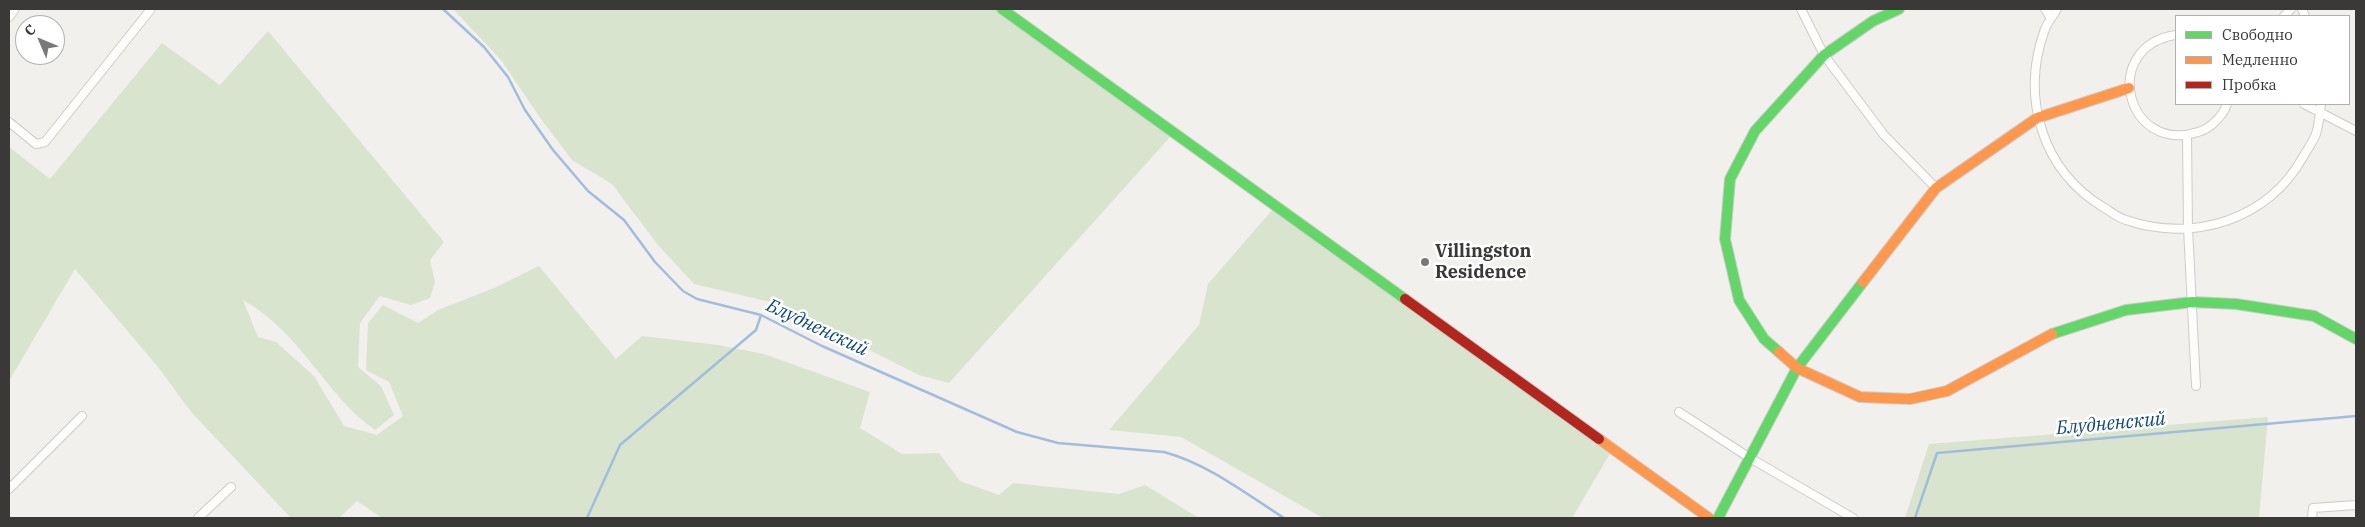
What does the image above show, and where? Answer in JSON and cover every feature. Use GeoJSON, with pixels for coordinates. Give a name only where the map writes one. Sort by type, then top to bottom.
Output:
{"type":"FeatureCollection","features":[{"type":"Feature","properties":{"kind":"street"},"geometry":{"type":"LineString","coordinates":[[9,17],[15,9]]}},
{"type":"Feature","properties":{"kind":"street"},"geometry":{"type":"LineString","coordinates":[[9,122],[36,144],[45,142],[151,9]]}},
{"type":"Feature","properties":{"kind":"street"},"geometry":{"type":"LineString","coordinates":[[1002,9],[1709,518]]}},
{"type":"Feature","properties":{"kind":"street"},"geometry":{"type":"LineString","coordinates":[[1801,9],[1824,56],[1884,136],[1936,188]]}},
{"type":"Feature","properties":{"kind":"street"},"geometry":{"type":"LineString","coordinates":[[1899,9],[1873,21],[1824,56],[1755,131],[1730,179],[1725,239],[1739,300],[1764,339],[1797,368],[1860,397],[1910,399],[1947,391],[2051,334],[2126,310],[2192,302],[2236,304],[2314,316],[2356,339]]}},
{"type":"Feature","properties":{"kind":"street"},"geometry":{"type":"LineString","coordinates":[[2044,9],[2052,18]]}},
{"type":"Feature","properties":{"kind":"street"},"geometry":{"type":"LineString","coordinates":[[2057,9],[2044,30],[2034,74],[2037,118],[2054,161],[2085,196],[2125,220],[2170,230],[2216,225],[2259,206],[2293,175],[2316,134],[2321,107],[2356,131]]}},
{"type":"Feature","properties":{"kind":"street"},"geometry":{"type":"LineString","coordinates":[[2175,35],[2165,36],[2150,44],[2138,56],[2131,72],[2129,88],[2133,105],[2142,119],[2155,130],[2170,136],[2187,136],[2203,131],[2217,121],[2226,105]]}},
{"type":"Feature","properties":{"kind":"street"},"geometry":{"type":"LineString","coordinates":[[1718,518],[1797,368],[1936,188],[2037,118],[2129,88]]}},
{"type":"Feature","properties":{"kind":"street"},"geometry":{"type":"LineString","coordinates":[[2187,136],[2188,228],[2196,386]]}},
{"type":"Feature","properties":{"kind":"street"},"geometry":{"type":"LineString","coordinates":[[1679,412],[1750,458],[1853,518]]}},
{"type":"Feature","properties":{"kind":"street"},"geometry":{"type":"LineString","coordinates":[[9,489],[82,416]]}},
{"type":"Feature","properties":{"kind":"street"},"geometry":{"type":"LineString","coordinates":[[198,518],[231,487]]}},
{"type":"Feature","properties":{"kind":"street"},"geometry":{"type":"LineString","coordinates":[[2312,518],[2313,508],[2356,505]]}},
{"type":"Feature","properties":{"kind":"green space"},"geometry":{"type":"Polygon","coordinates":[[[453,9],[994,9],[1171,136],[949,383],[919,375],[779,304],[694,284],[658,245],[612,184],[572,160],[541,119],[501,60],[453,9]]]}},
{"type":"Feature","properties":{"kind":"green space"},"geometry":{"type":"Polygon","coordinates":[[[268,31],[444,242],[430,260],[435,282],[430,298],[411,305],[380,296],[360,323],[358,367],[381,386],[394,415],[375,430],[341,399],[281,329],[264,314],[243,300],[258,337],[276,342],[314,376],[344,426],[377,435],[403,416],[389,382],[366,370],[368,323],[383,305],[418,323],[438,310],[494,288],[539,266],[616,359],[642,336],[718,345],[764,354],[870,392],[860,428],[902,454],[939,453],[960,481],[999,495],[1013,483],[1119,494],[1145,485],[1199,518],[382,518],[357,501],[339,518],[291,518],[192,413],[158,367],[75,269],[9,381],[9,147],[50,179],[162,43],[220,85],[268,31]]]}},
{"type":"Feature","properties":{"kind":"green space"},"geometry":{"type":"Polygon","coordinates":[[[1273,209],[1611,452],[1572,518],[1323,518],[1181,437],[1109,430],[1199,325],[1208,284],[1273,209]]]}},
{"type":"Feature","properties":{"kind":"green space"},"geometry":{"type":"Polygon","coordinates":[[[2268,417],[2259,518],[1905,518],[1929,444],[2268,417]]]}},
{"type":"Feature","properties":{"kind":"waterway","name":"Блудненский"},"geometry":{"type":"LineString","coordinates":[[443,9],[484,47],[508,77],[525,110],[553,150],[588,191],[624,220],[655,262],[683,291],[697,299],[761,315],[822,346],[1017,432],[1058,443],[1164,452],[1180,457],[1226,480],[1284,518]]}},
{"type":"Feature","properties":{"kind":"waterway"},"geometry":{"type":"LineString","coordinates":[[587,518],[620,445],[756,330],[761,315]]}},
{"type":"Feature","properties":{"kind":"waterway","name":"Блудненский"},"geometry":{"type":"LineString","coordinates":[[1915,518],[1937,453],[2356,416]]}},
{"type":"Feature","properties":{"kind":"traffic: fast"},"geometry":{"type":"LineString","coordinates":[[1002,9],[1405,299]]}},
{"type":"Feature","properties":{"kind":"traffic: fast"},"geometry":{"type":"LineString","coordinates":[[1779,352],[1764,339],[1739,300],[1725,239],[1730,179],[1755,131],[1824,55],[1873,21],[1899,9]]}},
{"type":"Feature","properties":{"kind":"traffic: fast"},"geometry":{"type":"LineString","coordinates":[[1718,518],[1797,368],[1863,282]]}},
{"type":"Feature","properties":{"kind":"traffic: fast"},"geometry":{"type":"LineString","coordinates":[[2052,334],[2126,310],[2192,302],[2236,304],[2314,316],[2356,339]]}},
{"type":"Feature","properties":{"kind":"traffic: slow"},"geometry":{"type":"LineString","coordinates":[[1863,282],[1936,188],[2037,118],[2129,88]]}},
{"type":"Feature","properties":{"kind":"traffic: slow"},"geometry":{"type":"LineString","coordinates":[[1779,352],[1797,368],[1860,397],[1910,399],[1947,391],[2052,334]]}},
{"type":"Feature","properties":{"kind":"traffic: slow"},"geometry":{"type":"LineString","coordinates":[[1599,439],[1709,518]]}},
{"type":"Feature","properties":{"kind":"traffic: jam"},"geometry":{"type":"LineString","coordinates":[[1405,299],[1599,439]]}},
{"type":"Feature","properties":{"kind":"place","name":"Villingston Residence"},"geometry":{"type":"Point","coordinates":[1425,262]}}]}
